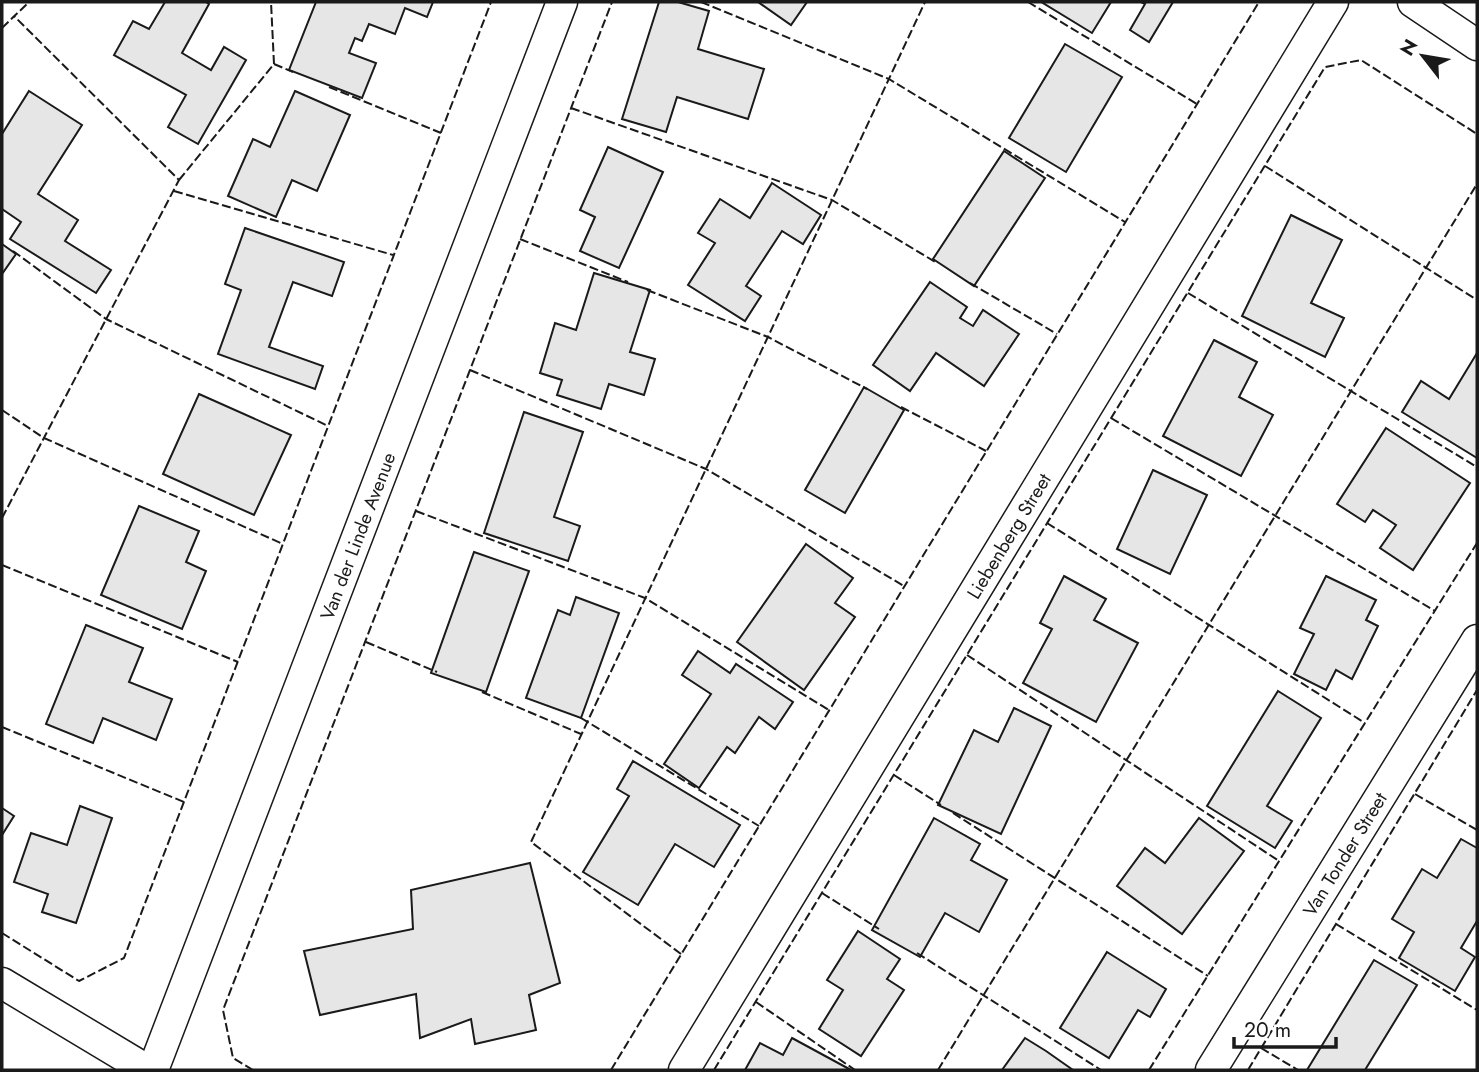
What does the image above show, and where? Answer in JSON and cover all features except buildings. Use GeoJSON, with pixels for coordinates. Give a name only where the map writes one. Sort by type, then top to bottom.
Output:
{"type":"FeatureCollection","features":[{"type":"Feature","properties":{"kind":"street","name":"Van der Linde Avenue"},"geometry":{"type":"LineString","coordinates":[[153,1070],[562,2]]}},
{"type":"Feature","properties":{"kind":"street","name":"Liebenberg Street"},"geometry":{"type":"LineString","coordinates":[[684,1070],[1333,2]]}},
{"type":"Feature","properties":{"kind":"street"},"geometry":{"type":"LineString","coordinates":[[1413,2],[1477,45]]}},
{"type":"Feature","properties":{"kind":"street","name":"Van Tonder Street"},"geometry":{"type":"LineString","coordinates":[[1211,1070],[1477,640]]}},
{"type":"Feature","properties":{"kind":"street"},"geometry":{"type":"LineString","coordinates":[[2,983],[147,1070]]}},
{"type":"Feature","properties":{"kind":"fence"},"geometry":{"type":"LineString","coordinates":[[2,28],[29,2]]}},
{"type":"Feature","properties":{"kind":"fence"},"geometry":{"type":"LineString","coordinates":[[179,180],[274,64],[271,2]]}},
{"type":"Feature","properties":{"kind":"fence"},"geometry":{"type":"LineString","coordinates":[[2,933],[79,981],[124,958],[491,2]]}},
{"type":"Feature","properties":{"kind":"fence"},"geometry":{"type":"LineString","coordinates":[[253,1070],[233,1058],[223,1010],[612,2]]}},
{"type":"Feature","properties":{"kind":"fence"},"geometry":{"type":"LineString","coordinates":[[701,2],[889,79],[1125,222]]}},
{"type":"Feature","properties":{"kind":"fence"},"geometry":{"type":"LineString","coordinates":[[681,954],[531,842],[925,2]]}},
{"type":"Feature","properties":{"kind":"fence"},"geometry":{"type":"LineString","coordinates":[[1028,2],[1197,104]]}},
{"type":"Feature","properties":{"kind":"fence"},"geometry":{"type":"LineString","coordinates":[[611,1070],[1259,2]]}},
{"type":"Feature","properties":{"kind":"fence"},"geometry":{"type":"LineString","coordinates":[[2,518],[179,180],[14,16]]}},
{"type":"Feature","properties":{"kind":"fence"},"geometry":{"type":"LineString","coordinates":[[714,1070],[1325,67],[1361,60],[1477,134]]}},
{"type":"Feature","properties":{"kind":"fence"},"geometry":{"type":"LineString","coordinates":[[274,64],[293,72]]}},
{"type":"Feature","properties":{"kind":"fence"},"geometry":{"type":"LineString","coordinates":[[329,87],[441,133]]}},
{"type":"Feature","properties":{"kind":"fence"},"geometry":{"type":"LineString","coordinates":[[571,108],[832,200],[937,263]]}},
{"type":"Feature","properties":{"kind":"fence"},"geometry":{"type":"LineString","coordinates":[[1265,166],[1477,300]]}},
{"type":"Feature","properties":{"kind":"fence"},"geometry":{"type":"LineString","coordinates":[[938,1070],[1477,184]]}},
{"type":"Feature","properties":{"kind":"fence"},"geometry":{"type":"LineString","coordinates":[[174,191],[393,255]]}},
{"type":"Feature","properties":{"kind":"fence"},"geometry":{"type":"LineString","coordinates":[[520,239],[628,282]]}},
{"type":"Feature","properties":{"kind":"fence"},"geometry":{"type":"LineString","coordinates":[[13,251],[106,319],[328,426]]}},
{"type":"Feature","properties":{"kind":"fence"},"geometry":{"type":"LineString","coordinates":[[970,283],[1057,334]]}},
{"type":"Feature","properties":{"kind":"fence"},"geometry":{"type":"LineString","coordinates":[[647,290],[768,337],[867,389]]}},
{"type":"Feature","properties":{"kind":"fence"},"geometry":{"type":"LineString","coordinates":[[1188,293],[1477,467]]}},
{"type":"Feature","properties":{"kind":"fence"},"geometry":{"type":"LineString","coordinates":[[470,370],[706,469],[904,586]]}},
{"type":"Feature","properties":{"kind":"fence"},"geometry":{"type":"LineString","coordinates":[[901,407],[986,451]]}},
{"type":"Feature","properties":{"kind":"fence"},"geometry":{"type":"LineString","coordinates":[[2,410],[44,438],[283,544]]}},
{"type":"Feature","properties":{"kind":"fence"},"geometry":{"type":"LineString","coordinates":[[1111,418],[1435,611]]}},
{"type":"Feature","properties":{"kind":"fence"},"geometry":{"type":"LineString","coordinates":[[416,511],[645,598],[829,710]]}},
{"type":"Feature","properties":{"kind":"fence"},"geometry":{"type":"LineString","coordinates":[[1047,523],[1365,723]]}},
{"type":"Feature","properties":{"kind":"fence"},"geometry":{"type":"LineString","coordinates":[[1149,1070],[1477,543]]}},
{"type":"Feature","properties":{"kind":"fence"},"geometry":{"type":"LineString","coordinates":[[2,565],[238,662]]}},
{"type":"Feature","properties":{"kind":"fence"},"geometry":{"type":"LineString","coordinates":[[366,642],[437,672]]}},
{"type":"Feature","properties":{"kind":"fence"},"geometry":{"type":"LineString","coordinates":[[967,655],[1279,861]]}},
{"type":"Feature","properties":{"kind":"fence"},"geometry":{"type":"LineString","coordinates":[[1248,1070],[1477,690]]}},
{"type":"Feature","properties":{"kind":"fence"},"geometry":{"type":"LineString","coordinates":[[482,692],[581,734]]}},
{"type":"Feature","properties":{"kind":"fence"},"geometry":{"type":"LineString","coordinates":[[581,718],[759,826]]}},
{"type":"Feature","properties":{"kind":"fence"},"geometry":{"type":"LineString","coordinates":[[2,727],[184,802]]}},
{"type":"Feature","properties":{"kind":"fence"},"geometry":{"type":"LineString","coordinates":[[894,775],[941,805]]}},
{"type":"Feature","properties":{"kind":"fence"},"geometry":{"type":"LineString","coordinates":[[1415,794],[1477,830]]}},
{"type":"Feature","properties":{"kind":"fence"},"geometry":{"type":"LineString","coordinates":[[953,813],[1208,976]]}},
{"type":"Feature","properties":{"kind":"fence"},"geometry":{"type":"LineString","coordinates":[[822,893],[879,929]]}},
{"type":"Feature","properties":{"kind":"fence"},"geometry":{"type":"LineString","coordinates":[[1336,924],[1477,1010]]}},
{"type":"Feature","properties":{"kind":"fence"},"geometry":{"type":"LineString","coordinates":[[917,953],[1101,1070]]}},
{"type":"Feature","properties":{"kind":"fence"},"geometry":{"type":"LineString","coordinates":[[756,1002],[855,1070]]}},
{"type":"Feature","properties":{"kind":"fence"},"geometry":{"type":"LineString","coordinates":[[1261,1048],[1298,1070]]}}]}
